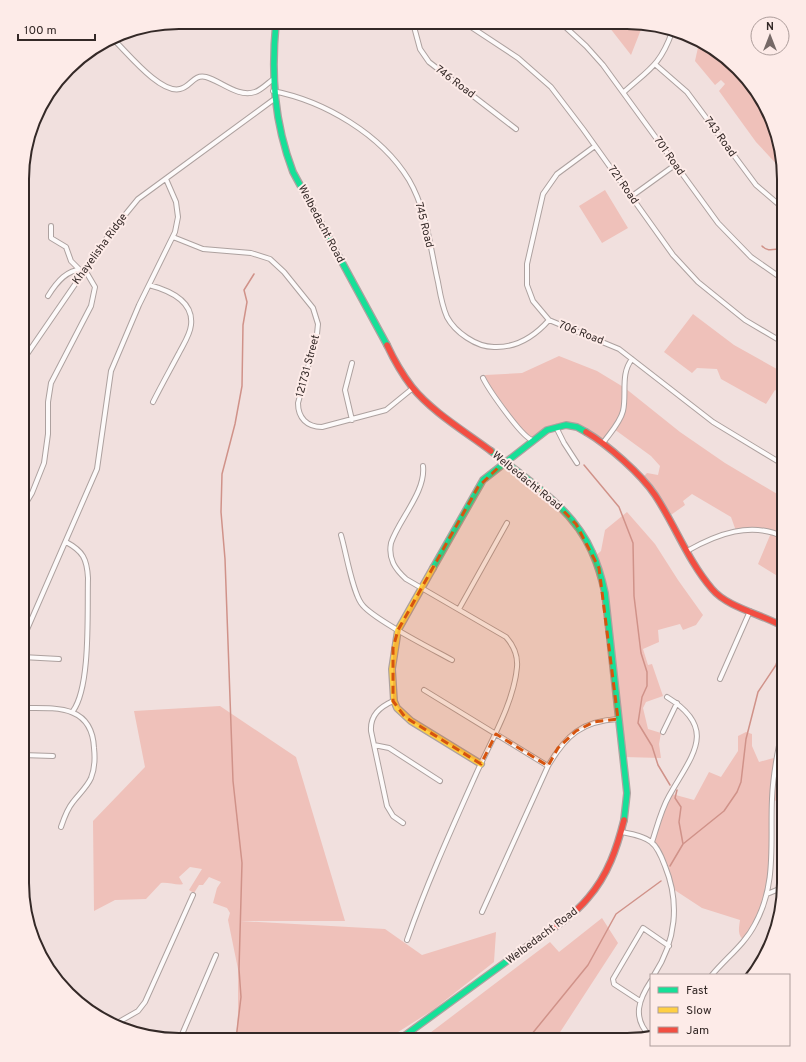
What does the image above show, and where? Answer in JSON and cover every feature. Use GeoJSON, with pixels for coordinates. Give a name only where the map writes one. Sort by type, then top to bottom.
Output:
{"type":"FeatureCollection","features":[{"type":"Feature","properties":{"kind":"street","name":"Welbedacht Road"},"geometry":{"type":"LineString","coordinates":[[276,29],[272,80],[273,100],[277,126],[293,172],[393,357],[414,388],[443,415],[560,506],[576,524],[595,556],[605,593],[626,792],[622,832],[605,874],[580,906],[504,965],[408,1033]]}},
{"type":"Feature","properties":{"kind":"street","name":"746 Road"},"geometry":{"type":"LineString","coordinates":[[415,29],[420,49],[429,62],[516,129]]}},
{"type":"Feature","properties":{"kind":"street","name":"721 Road"},"geometry":{"type":"LineString","coordinates":[[474,29],[506,49],[541,78],[563,102],[673,255],[698,282],[745,320],[777,339]]}},
{"type":"Feature","properties":{"kind":"street","name":"701 Road"},"geometry":{"type":"LineString","coordinates":[[568,29],[586,46],[624,92],[709,213],[751,257],[777,275]]}},
{"type":"Feature","properties":{"kind":"street"},"geometry":{"type":"LineString","coordinates":[[624,92],[656,65],[663,54],[671,36]]}},
{"type":"Feature","properties":{"kind":"street"},"geometry":{"type":"LineString","coordinates":[[116,42],[152,79],[176,90],[183,88],[196,77],[200,76],[211,78],[229,88],[247,93],[258,91],[272,80]]}},
{"type":"Feature","properties":{"kind":"street","name":"743 Road"},"geometry":{"type":"LineString","coordinates":[[656,65],[687,92],[756,186],[777,203]]}},
{"type":"Feature","properties":{"kind":"street","name":"745 Road"},"geometry":{"type":"LineString","coordinates":[[272,91],[307,100],[327,108],[371,138],[392,157],[408,180],[418,200],[424,217],[443,306],[448,318],[459,332],[483,345],[501,347],[519,344],[537,333],[549,320]]}},
{"type":"Feature","properties":{"kind":"street","name":"Khayelisha Ridge"},"geometry":{"type":"LineString","coordinates":[[29,351],[111,232],[145,193],[273,100]]}},
{"type":"Feature","properties":{"kind":"street","name":"706 Road"},"geometry":{"type":"LineString","coordinates":[[595,146],[557,174],[547,186],[539,204],[526,276],[527,285],[533,301],[549,320],[612,345],[713,422],[777,460]]}},
{"type":"Feature","properties":{"kind":"street"},"geometry":{"type":"LineString","coordinates":[[632,196],[675,165]]}},
{"type":"Feature","properties":{"kind":"street"},"geometry":{"type":"LineString","coordinates":[[29,625],[97,468],[111,371],[172,237],[178,217],[174,196],[166,179]]}},
{"type":"Feature","properties":{"kind":"street"},"geometry":{"type":"LineString","coordinates":[[51,226],[51,238],[66,248],[72,261],[79,269]]}},
{"type":"Feature","properties":{"kind":"street","name":"121731 Street"},"geometry":{"type":"LineString","coordinates":[[172,237],[203,249],[259,254],[270,259],[313,308],[318,324],[317,334],[300,391],[298,403],[300,416],[306,423],[318,427],[352,420],[386,410],[414,388]]}},
{"type":"Feature","properties":{"kind":"street"},"geometry":{"type":"LineString","coordinates":[[29,498],[44,462],[48,434],[48,402],[51,383],[91,306],[95,293],[93,282],[85,270],[79,269],[60,278],[48,296]]}},
{"type":"Feature","properties":{"kind":"street"},"geometry":{"type":"LineString","coordinates":[[149,286],[162,288],[181,299],[188,308],[191,320],[189,333],[153,402]]}},
{"type":"Feature","properties":{"kind":"street"},"geometry":{"type":"LineString","coordinates":[[603,443],[622,416],[625,377],[627,368],[632,359]]}},
{"type":"Feature","properties":{"kind":"street"},"geometry":{"type":"LineString","coordinates":[[352,363],[345,390],[352,420]]}},
{"type":"Feature","properties":{"kind":"street"},"geometry":{"type":"LineString","coordinates":[[483,378],[515,424],[527,438],[532,440]]}},
{"type":"Feature","properties":{"kind":"street"},"geometry":{"type":"LineString","coordinates":[[481,764],[405,716],[397,709],[393,701],[393,648],[398,630],[478,487],[504,462],[547,430],[566,425],[577,427],[603,443],[632,468],[647,485],[687,551],[713,590],[726,601],[769,618],[777,623]]}},
{"type":"Feature","properties":{"kind":"street"},"geometry":{"type":"LineString","coordinates":[[556,427],[577,463]]}},
{"type":"Feature","properties":{"kind":"street"},"geometry":{"type":"LineString","coordinates":[[406,940],[426,888],[481,764],[496,734],[515,676],[516,655],[513,646],[503,634],[422,588],[398,571],[392,562],[390,550],[396,531],[420,486],[424,475],[423,466]]}},
{"type":"Feature","properties":{"kind":"street"},"geometry":{"type":"LineString","coordinates":[[459,609],[507,523]]}},
{"type":"Feature","properties":{"kind":"street"},"geometry":{"type":"LineString","coordinates":[[687,551],[719,535],[739,531],[758,530],[777,535]]}},
{"type":"Feature","properties":{"kind":"street"},"geometry":{"type":"LineString","coordinates":[[341,535],[361,604],[371,613],[398,630],[452,660]]}},
{"type":"Feature","properties":{"kind":"street"},"geometry":{"type":"LineString","coordinates":[[66,542],[76,547],[84,555],[88,578],[84,679],[81,697],[73,711]]}},
{"type":"Feature","properties":{"kind":"street"},"geometry":{"type":"LineString","coordinates":[[720,679],[750,611]]}},
{"type":"Feature","properties":{"kind":"street"},"geometry":{"type":"LineString","coordinates":[[29,657],[59,659]]}},
{"type":"Feature","properties":{"kind":"street"},"geometry":{"type":"LineString","coordinates":[[424,690],[548,766]]}},
{"type":"Feature","properties":{"kind":"street"},"geometry":{"type":"LineString","coordinates":[[652,842],[663,810],[685,770],[697,740],[698,732],[694,720],[676,702],[667,696]]}},
{"type":"Feature","properties":{"kind":"street"},"geometry":{"type":"LineString","coordinates":[[393,701],[379,709],[373,718],[371,727],[387,806],[393,816],[403,823]]}},
{"type":"Feature","properties":{"kind":"street"},"geometry":{"type":"LineString","coordinates":[[663,732],[676,702]]}},
{"type":"Feature","properties":{"kind":"street"},"geometry":{"type":"LineString","coordinates":[[29,708],[63,709],[73,711],[86,722],[94,740],[94,768],[89,782],[72,802],[61,827]]}},
{"type":"Feature","properties":{"kind":"street"},"geometry":{"type":"LineString","coordinates":[[482,912],[548,766],[558,748],[576,731],[594,722],[618,719]]}},
{"type":"Feature","properties":{"kind":"street"},"geometry":{"type":"LineString","coordinates":[[374,745],[389,748],[440,781]]}},
{"type":"Feature","properties":{"kind":"street"},"geometry":{"type":"LineString","coordinates":[[29,755],[53,756]]}},
{"type":"Feature","properties":{"kind":"street"},"geometry":{"type":"LineString","coordinates":[[713,974],[752,931],[768,894],[771,871],[773,785],[777,762]]}},
{"type":"Feature","properties":{"kind":"street"},"geometry":{"type":"LineString","coordinates":[[622,832],[652,842],[664,862],[672,887],[675,913],[669,946],[655,974]]}},
{"type":"Feature","properties":{"kind":"street"},"geometry":{"type":"LineString","coordinates":[[768,894],[777,890]]}},
{"type":"Feature","properties":{"kind":"street"},"geometry":{"type":"LineString","coordinates":[[120,1022],[138,1011],[145,1002],[193,895]]}},
{"type":"Feature","properties":{"kind":"street"},"geometry":{"type":"LineString","coordinates":[[640,1001],[614,984],[613,979],[643,928],[669,946]]}},
{"type":"Feature","properties":{"kind":"street"},"geometry":{"type":"LineString","coordinates":[[183,1033],[210,976],[216,955]]}},
{"type":"Feature","properties":{"kind":"street"},"geometry":{"type":"LineString","coordinates":[[647,1032],[639,1017],[640,1001],[650,982]]}},
{"type":"Feature","properties":{"kind":"highlighted area"},"geometry":{"type":"Polygon","coordinates":[[[504,462],[552,499],[576,524],[599,568],[618,719],[594,722],[576,731],[558,748],[548,766],[496,734],[481,764],[405,717],[393,701],[393,648],[398,630],[478,487],[504,462]]]}},
{"type":"Feature","properties":{"kind":"shaded area"},"geometry":{"type":"Polygon","coordinates":[[[611,29],[641,29],[631,55],[611,29]]]}},
{"type":"Feature","properties":{"kind":"shaded area"},"geometry":{"type":"Polygon","coordinates":[[[698,47],[711,54],[726,66],[752,95],[766,121],[772,140],[777,164],[756,142],[719,91],[725,84],[721,80],[715,85],[695,61],[698,47]]]}},
{"type":"Feature","properties":{"kind":"shaded area"},"geometry":{"type":"Polygon","coordinates":[[[605,190],[628,228],[602,243],[579,206],[605,190]]]}},
{"type":"Feature","properties":{"kind":"shaded area"},"geometry":{"type":"Polygon","coordinates":[[[693,314],[734,345],[777,369],[777,391],[775,390],[766,404],[721,379],[717,369],[697,368],[692,373],[664,352],[693,314]]]}},
{"type":"Feature","properties":{"kind":"shaded area"},"geometry":{"type":"Polygon","coordinates":[[[559,356],[597,371],[625,388],[680,432],[725,463],[777,494],[777,576],[758,564],[771,533],[758,530],[736,531],[731,517],[692,494],[683,501],[685,505],[668,517],[642,478],[647,473],[658,475],[660,466],[651,456],[614,429],[603,443],[582,429],[561,425],[532,441],[529,439],[491,392],[484,378],[485,375],[522,373],[559,356]]]}},
{"type":"Feature","properties":{"kind":"shaded area"},"geometry":{"type":"Polygon","coordinates":[[[627,512],[655,544],[703,615],[696,625],[683,630],[680,624],[658,630],[659,642],[643,649],[648,665],[652,664],[663,696],[646,702],[643,708],[648,729],[661,733],[659,744],[661,758],[624,757],[609,614],[595,556],[601,551],[605,530],[627,512]]]}},
{"type":"Feature","properties":{"kind":"shaded area"},"geometry":{"type":"Polygon","coordinates":[[[220,706],[296,757],[345,921],[240,921],[385,929],[422,955],[496,932],[494,962],[433,1010],[397,1033],[236,1033],[238,969],[228,920],[230,913],[227,908],[213,903],[217,888],[221,882],[209,877],[203,885],[199,885],[194,893],[189,890],[202,869],[190,867],[179,877],[183,884],[178,885],[161,883],[146,899],[115,900],[94,911],[93,821],[145,767],[134,711],[220,706]]]}},
{"type":"Feature","properties":{"kind":"shaded area"},"geometry":{"type":"Polygon","coordinates":[[[746,732],[752,734],[752,746],[759,762],[777,757],[777,801],[772,801],[772,871],[763,908],[744,940],[739,934],[740,920],[702,908],[673,889],[670,875],[652,842],[663,811],[672,794],[694,800],[709,772],[721,777],[738,751],[738,736],[746,732]]]}},
{"type":"Feature","properties":{"kind":"shaded area"},"geometry":{"type":"Polygon","coordinates":[[[602,918],[618,943],[560,1033],[430,1033],[550,942],[559,952],[602,918]]]}},
{"type":"Feature","properties":{"kind":"waterway"},"geometry":{"type":"LineString","coordinates":[[762,246],[769,250],[777,249]]}},
{"type":"Feature","properties":{"kind":"waterway"},"geometry":{"type":"LineString","coordinates":[[237,1033],[241,997],[239,969],[242,863],[233,781],[225,559],[221,512],[222,474],[235,424],[242,386],[243,325],[247,302],[244,290],[254,274]]}},
{"type":"Feature","properties":{"kind":"waterway"},"geometry":{"type":"LineString","coordinates":[[584,465],[619,507],[633,543],[634,596],[641,653],[647,672],[647,686],[642,697],[638,723],[652,746],[658,765],[670,785]]}},
{"type":"Feature","properties":{"kind":"waterway"},"geometry":{"type":"LineString","coordinates":[[683,844],[724,811],[737,792],[741,782],[746,739],[758,692],[777,662]]}},
{"type":"Feature","properties":{"kind":"waterway"},"geometry":{"type":"LineString","coordinates":[[670,866],[683,844],[679,822],[681,807],[675,798],[677,790]]}},
{"type":"Feature","properties":{"kind":"waterway"},"geometry":{"type":"LineString","coordinates":[[533,1033],[588,965],[616,914],[661,881]]}},
{"type":"Feature","properties":{"kind":"traffic: fast"},"geometry":{"type":"LineString","coordinates":[[276,29],[274,80],[278,117],[293,172],[387,345]]}},
{"type":"Feature","properties":{"kind":"traffic: fast"},"geometry":{"type":"LineString","coordinates":[[433,568],[483,480],[547,430],[566,425],[577,427],[586,432]]}},
{"type":"Feature","properties":{"kind":"traffic: fast"},"geometry":{"type":"LineString","coordinates":[[491,451],[534,484],[561,508],[584,536],[596,562],[605,593],[627,793],[624,820]]}},
{"type":"Feature","properties":{"kind":"traffic: fast"},"geometry":{"type":"LineString","coordinates":[[408,1033],[518,953]]}},
{"type":"Feature","properties":{"kind":"traffic: slow"},"geometry":{"type":"LineString","coordinates":[[433,568],[398,630],[392,669],[394,701],[397,708],[411,721],[481,764]]}},
{"type":"Feature","properties":{"kind":"traffic: jam"},"geometry":{"type":"LineString","coordinates":[[387,345],[402,372],[420,396],[439,413],[491,451]]}},
{"type":"Feature","properties":{"kind":"traffic: jam"},"geometry":{"type":"LineString","coordinates":[[586,432],[624,460],[649,487],[696,567],[712,589],[719,596],[736,606],[777,623]]}},
{"type":"Feature","properties":{"kind":"traffic: jam"},"geometry":{"type":"LineString","coordinates":[[518,953],[564,921],[588,898],[601,880],[611,861],[624,820]]}}]}
